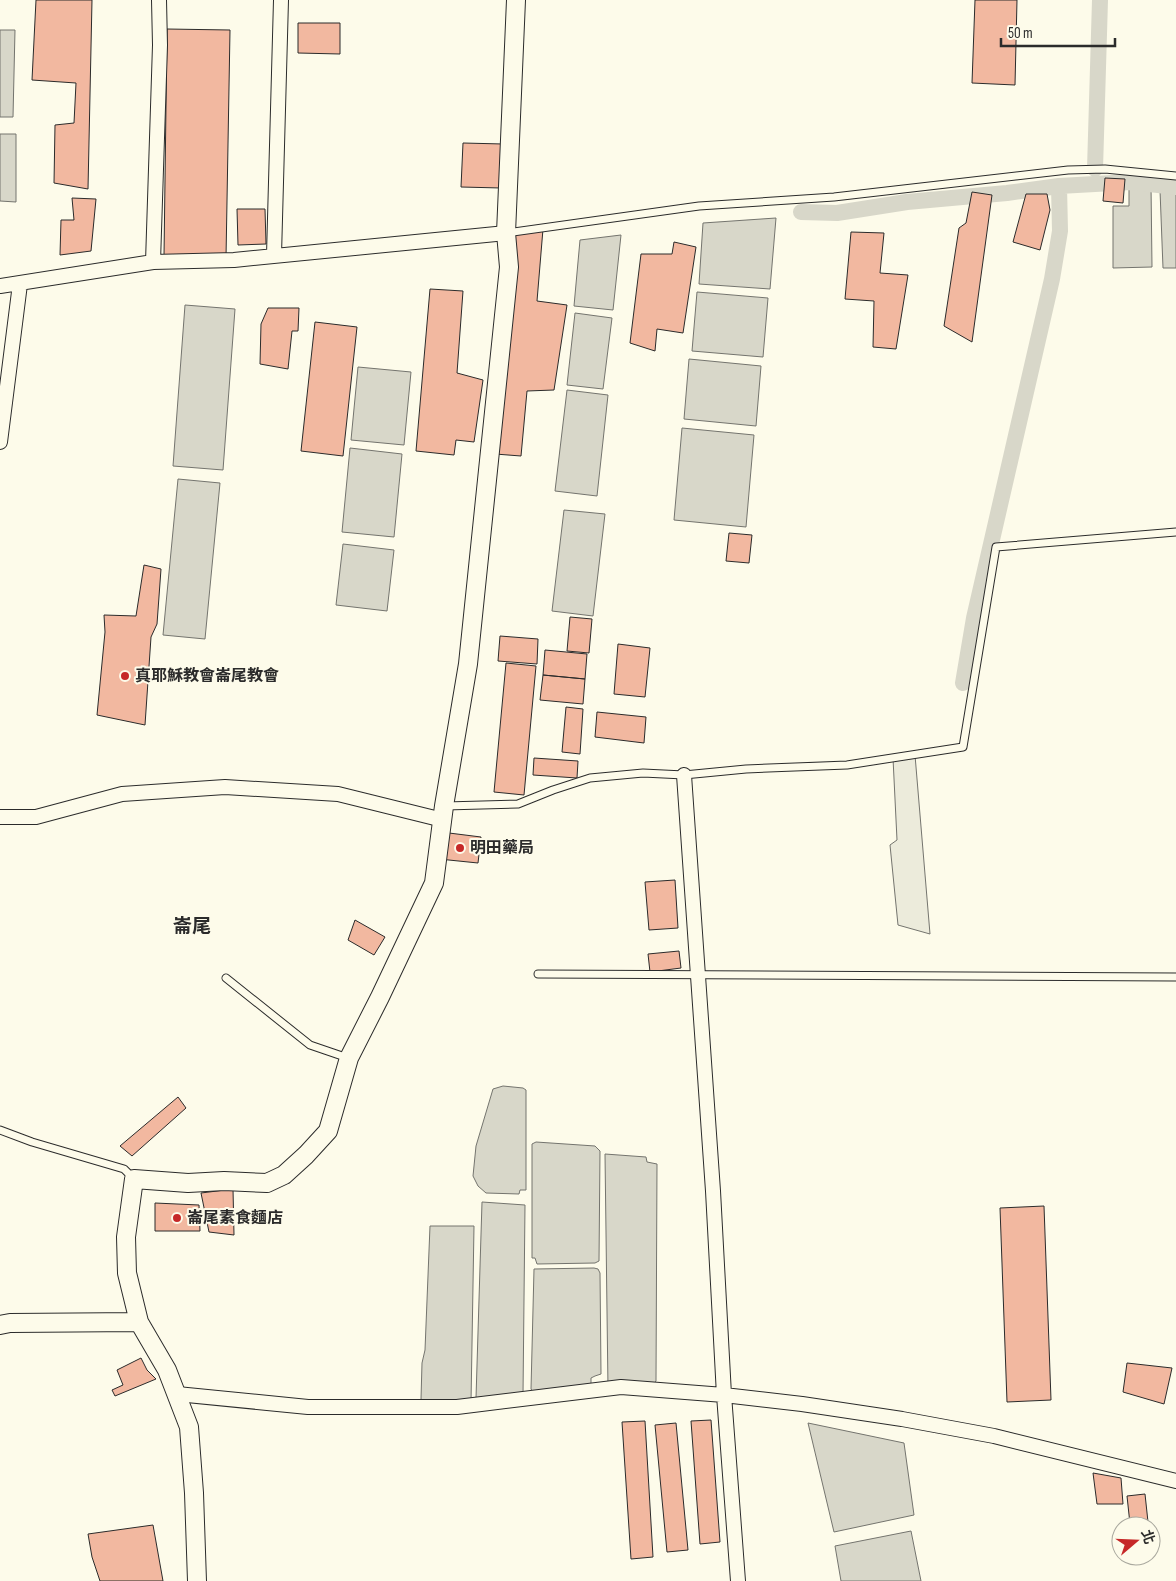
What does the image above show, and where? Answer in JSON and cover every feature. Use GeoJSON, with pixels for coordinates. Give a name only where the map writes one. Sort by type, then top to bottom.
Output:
{"type":"FeatureCollection","features":[{"type":"Feature","properties":{"kind":"street"},"geometry":{"type":"LineString","coordinates":[[153,262],[160,45],[159,0]]}},
{"type":"Feature","properties":{"kind":"street"},"geometry":{"type":"LineString","coordinates":[[274,255],[281,0]]}},
{"type":"Feature","properties":{"kind":"street"},"geometry":{"type":"LineString","coordinates":[[197,1581],[194,1493],[189,1427],[167,1370],[139,1322],[127,1273],[126,1237],[134,1180],[267,1182],[284,1175],[306,1155],[328,1131],[349,1058],[434,883],[468,664],[509,267],[506,233],[516,0]]}},
{"type":"Feature","properties":{"kind":"street"},"geometry":{"type":"LineString","coordinates":[[0,286],[153,262],[234,260],[506,233]]}},
{"type":"Feature","properties":{"kind":"street"},"geometry":{"type":"LineString","coordinates":[[0,442],[20,284]]}},
{"type":"Feature","properties":{"kind":"street"},"geometry":{"type":"LineString","coordinates":[[684,775],[713,1191],[724,1395],[738,1581]]}},
{"type":"Feature","properties":{"kind":"street"},"geometry":{"type":"LineString","coordinates":[[0,817],[36,818],[122,794],[225,787],[338,794],[444,813]]}},
{"type":"Feature","properties":{"kind":"street"},"geometry":{"type":"LineString","coordinates":[[0,1325],[10,1323],[139,1322]]}},
{"type":"Feature","properties":{"kind":"street"},"geometry":{"type":"LineString","coordinates":[[177,1394],[308,1407],[457,1407],[621,1387],[724,1395],[802,1404],[902,1419],[994,1436],[1176,1481]]}},
{"type":"Feature","properties":{"kind":"lane"},"geometry":{"type":"LineString","coordinates":[[506,233],[699,206],[834,198],[1068,170],[1105,169],[1176,176]]}},
{"type":"Feature","properties":{"kind":"lane"},"geometry":{"type":"LineString","coordinates":[[444,813],[518,804],[590,778],[643,773],[684,775],[746,769],[847,765],[964,747],[996,547],[1176,532]]}},
{"type":"Feature","properties":{"kind":"lane"},"geometry":{"type":"LineString","coordinates":[[538,974],[1176,977]]}},
{"type":"Feature","properties":{"kind":"lane"},"geometry":{"type":"LineString","coordinates":[[226,978],[310,1045],[349,1058]]}},
{"type":"Feature","properties":{"kind":"lane"},"geometry":{"type":"LineString","coordinates":[[0,1130],[32,1142],[124,1169],[134,1180]]}},
{"type":"Feature","properties":{"kind":"shaded area"},"geometry":{"type":"Polygon","coordinates":[[[0,30],[15,30],[13,117],[0,117],[0,30]]]}},
{"type":"Feature","properties":{"kind":"shaded area"},"geometry":{"type":"Polygon","coordinates":[[[0,134],[16,134],[16,202],[0,201],[0,134]]]}},
{"type":"Feature","properties":{"kind":"shaded area"},"geometry":{"type":"Polygon","coordinates":[[[1129,185],[1151,185],[1152,267],[1113,268],[1113,206],[1129,206],[1129,185]]]}},
{"type":"Feature","properties":{"kind":"shaded area"},"geometry":{"type":"Polygon","coordinates":[[[1160,190],[1176,192],[1176,268],[1163,268],[1160,190]]]}},
{"type":"Feature","properties":{"kind":"shaded area"},"geometry":{"type":"Polygon","coordinates":[[[776,218],[770,289],[699,284],[703,223],[776,218]]]}},
{"type":"Feature","properties":{"kind":"shaded area"},"geometry":{"type":"Polygon","coordinates":[[[621,235],[613,310],[574,306],[580,240],[621,235]]]}},
{"type":"Feature","properties":{"kind":"shaded area"},"geometry":{"type":"Polygon","coordinates":[[[697,292],[768,298],[763,357],[692,351],[697,292]]]}},
{"type":"Feature","properties":{"kind":"shaded area"},"geometry":{"type":"Polygon","coordinates":[[[185,305],[235,309],[223,470],[173,466],[185,305]]]}},
{"type":"Feature","properties":{"kind":"shaded area"},"geometry":{"type":"Polygon","coordinates":[[[575,313],[612,318],[603,389],[567,385],[575,313]]]}},
{"type":"Feature","properties":{"kind":"shaded area"},"geometry":{"type":"Polygon","coordinates":[[[689,359],[761,366],[756,426],[684,419],[689,359]]]}},
{"type":"Feature","properties":{"kind":"shaded area"},"geometry":{"type":"Polygon","coordinates":[[[358,367],[411,372],[404,445],[351,440],[358,367]]]}},
{"type":"Feature","properties":{"kind":"shaded area"},"geometry":{"type":"Polygon","coordinates":[[[567,390],[608,395],[597,496],[555,491],[567,390]]]}},
{"type":"Feature","properties":{"kind":"shaded area"},"geometry":{"type":"Polygon","coordinates":[[[682,428],[754,435],[746,527],[674,520],[682,428]]]}},
{"type":"Feature","properties":{"kind":"shaded area"},"geometry":{"type":"Polygon","coordinates":[[[350,448],[402,454],[394,537],[342,532],[350,448]]]}},
{"type":"Feature","properties":{"kind":"shaded area"},"geometry":{"type":"Polygon","coordinates":[[[178,479],[220,483],[205,639],[163,635],[178,479]]]}},
{"type":"Feature","properties":{"kind":"shaded area"},"geometry":{"type":"Polygon","coordinates":[[[564,510],[605,514],[593,616],[552,611],[564,510]]]}},
{"type":"Feature","properties":{"kind":"shaded area"},"geometry":{"type":"Polygon","coordinates":[[[343,544],[394,550],[387,611],[336,605],[343,544]]]}},
{"type":"Feature","properties":{"kind":"shaded area"},"geometry":{"type":"Polygon","coordinates":[[[915,755],[930,934],[898,925],[890,845],[897,840],[893,758],[915,755]]]}},
{"type":"Feature","properties":{"kind":"shaded area"},"geometry":{"type":"Polygon","coordinates":[[[503,1086],[526,1090],[526,1190],[520,1190],[519,1194],[486,1193],[478,1186],[473,1176],[476,1146],[493,1089],[503,1086]]]}},
{"type":"Feature","properties":{"kind":"shaded area"},"geometry":{"type":"Polygon","coordinates":[[[536,1142],[595,1146],[600,1151],[599,1261],[595,1263],[537,1264],[535,1258],[532,1258],[532,1144],[536,1142]]]}},
{"type":"Feature","properties":{"kind":"shaded area"},"geometry":{"type":"Polygon","coordinates":[[[605,1154],[646,1157],[647,1162],[657,1164],[656,1381],[653,1385],[608,1389],[605,1154]]]}},
{"type":"Feature","properties":{"kind":"shaded area"},"geometry":{"type":"Polygon","coordinates":[[[482,1202],[525,1205],[523,1395],[476,1398],[482,1202]]]}},
{"type":"Feature","properties":{"kind":"shaded area"},"geometry":{"type":"Polygon","coordinates":[[[430,1226],[474,1226],[471,1403],[430,1406],[421,1399],[430,1226]]]}},
{"type":"Feature","properties":{"kind":"shaded area"},"geometry":{"type":"Polygon","coordinates":[[[534,1269],[598,1269],[600,1273],[601,1374],[591,1378],[591,1384],[533,1392],[531,1389],[534,1269]]]}},
{"type":"Feature","properties":{"kind":"shaded area"},"geometry":{"type":"Polygon","coordinates":[[[808,1423],[904,1443],[914,1515],[834,1532],[808,1423]]]}},
{"type":"Feature","properties":{"kind":"shaded area"},"geometry":{"type":"Polygon","coordinates":[[[911,1531],[921,1581],[841,1581],[835,1546],[911,1531]]]}},
{"type":"Feature","properties":{"kind":"building"},"geometry":{"type":"Polygon","coordinates":[[[36,0],[92,0],[88,189],[54,183],[55,125],[74,123],[76,83],[32,80],[36,0]]]}},
{"type":"Feature","properties":{"kind":"building"},"geometry":{"type":"Polygon","coordinates":[[[975,0],[1017,0],[1015,85],[972,83],[975,0]]]}},
{"type":"Feature","properties":{"kind":"building"},"geometry":{"type":"Polygon","coordinates":[[[298,23],[340,23],[340,54],[298,53],[298,23]]]}},
{"type":"Feature","properties":{"kind":"building"},"geometry":{"type":"Polygon","coordinates":[[[167,29],[230,30],[226,258],[164,256],[167,29]]]}},
{"type":"Feature","properties":{"kind":"building"},"geometry":{"type":"Polygon","coordinates":[[[463,143],[503,144],[501,188],[461,187],[463,143]]]}},
{"type":"Feature","properties":{"kind":"building"},"geometry":{"type":"Polygon","coordinates":[[[1105,178],[1125,179],[1123,203],[1103,201],[1105,178]]]}},
{"type":"Feature","properties":{"kind":"building"},"geometry":{"type":"Polygon","coordinates":[[[972,192],[992,195],[972,342],[944,326],[959,228],[966,223],[972,192]]]}},
{"type":"Feature","properties":{"kind":"building"},"geometry":{"type":"Polygon","coordinates":[[[1026,194],[1047,194],[1050,210],[1040,250],[1013,242],[1026,194]]]}},
{"type":"Feature","properties":{"kind":"building"},"geometry":{"type":"Polygon","coordinates":[[[72,198],[96,199],[91,251],[60,255],[61,220],[74,220],[72,198]]]}},
{"type":"Feature","properties":{"kind":"building"},"geometry":{"type":"Polygon","coordinates":[[[237,209],[265,209],[266,244],[238,245],[237,209]]]}},
{"type":"Feature","properties":{"kind":"building"},"geometry":{"type":"Polygon","coordinates":[[[543,229],[537,301],[567,305],[554,390],[527,391],[521,456],[495,454],[512,232],[543,229]]]}},
{"type":"Feature","properties":{"kind":"building"},"geometry":{"type":"Polygon","coordinates":[[[851,232],[884,233],[880,273],[908,275],[896,349],[873,347],[874,301],[845,299],[851,232]]]}},
{"type":"Feature","properties":{"kind":"building"},"geometry":{"type":"Polygon","coordinates":[[[674,242],[696,247],[683,333],[657,329],[655,351],[630,343],[641,254],[672,254],[674,242]]]}},
{"type":"Feature","properties":{"kind":"building"},"geometry":{"type":"Polygon","coordinates":[[[430,289],[463,291],[457,373],[483,380],[474,442],[456,440],[454,455],[416,451],[430,289]]]}},
{"type":"Feature","properties":{"kind":"building"},"geometry":{"type":"Polygon","coordinates":[[[268,308],[299,308],[298,331],[292,331],[288,369],[260,364],[261,324],[268,308]]]}},
{"type":"Feature","properties":{"kind":"building"},"geometry":{"type":"Polygon","coordinates":[[[315,322],[357,327],[343,456],[301,451],[315,322]]]}},
{"type":"Feature","properties":{"kind":"building"},"geometry":{"type":"Polygon","coordinates":[[[729,533],[752,535],[749,563],[726,561],[729,533]]]}},
{"type":"Feature","properties":{"kind":"building","name":"真耶穌教會崙尾教會"},"geometry":{"type":"Polygon","coordinates":[[[144,565],[161,569],[157,624],[151,637],[145,725],[97,715],[105,632],[104,615],[136,616],[144,565]]]}},
{"type":"Feature","properties":{"kind":"building"},"geometry":{"type":"Polygon","coordinates":[[[570,617],[592,619],[589,653],[567,651],[570,617]]]}},
{"type":"Feature","properties":{"kind":"building"},"geometry":{"type":"Polygon","coordinates":[[[500,636],[538,639],[537,664],[498,661],[500,636]]]}},
{"type":"Feature","properties":{"kind":"building"},"geometry":{"type":"Polygon","coordinates":[[[618,644],[650,648],[645,697],[614,694],[618,644]]]}},
{"type":"Feature","properties":{"kind":"building"},"geometry":{"type":"Polygon","coordinates":[[[545,650],[587,654],[585,679],[543,675],[545,650]]]}},
{"type":"Feature","properties":{"kind":"building"},"geometry":{"type":"Polygon","coordinates":[[[506,663],[536,666],[524,795],[494,792],[506,663]]]}},
{"type":"Feature","properties":{"kind":"building"},"geometry":{"type":"Polygon","coordinates":[[[543,675],[585,679],[583,704],[540,700],[543,675]]]}},
{"type":"Feature","properties":{"kind":"building"},"geometry":{"type":"Polygon","coordinates":[[[566,707],[583,709],[580,754],[562,752],[566,707]]]}},
{"type":"Feature","properties":{"kind":"building"},"geometry":{"type":"Polygon","coordinates":[[[597,712],[646,717],[644,743],[595,737],[597,712]]]}},
{"type":"Feature","properties":{"kind":"building"},"geometry":{"type":"Polygon","coordinates":[[[534,758],[578,761],[577,778],[533,775],[534,758]]]}},
{"type":"Feature","properties":{"kind":"building","name":"明田藥局"},"geometry":{"type":"Polygon","coordinates":[[[441,832],[481,837],[478,863],[439,859],[441,832]]]}},
{"type":"Feature","properties":{"kind":"building"},"geometry":{"type":"Polygon","coordinates":[[[675,880],[678,928],[649,930],[645,882],[675,880]]]}},
{"type":"Feature","properties":{"kind":"building"},"geometry":{"type":"Polygon","coordinates":[[[355,920],[385,937],[374,955],[348,940],[355,920]]]}},
{"type":"Feature","properties":{"kind":"building"},"geometry":{"type":"Polygon","coordinates":[[[679,951],[681,968],[650,972],[648,954],[679,951]]]}},
{"type":"Feature","properties":{"kind":"building"},"geometry":{"type":"Polygon","coordinates":[[[178,1097],[186,1108],[132,1156],[120,1146],[178,1097]]]}},
{"type":"Feature","properties":{"kind":"building"},"geometry":{"type":"Polygon","coordinates":[[[233,1189],[234,1235],[209,1232],[201,1193],[233,1189]]]}},
{"type":"Feature","properties":{"kind":"building","name":"崙尾素食麵店"},"geometry":{"type":"Polygon","coordinates":[[[155,1203],[199,1205],[200,1231],[155,1231],[155,1203]]]}},
{"type":"Feature","properties":{"kind":"building"},"geometry":{"type":"Polygon","coordinates":[[[1044,1206],[1051,1400],[1007,1402],[1000,1208],[1044,1206]]]}},
{"type":"Feature","properties":{"kind":"building"},"geometry":{"type":"Polygon","coordinates":[[[141,1358],[147,1370],[156,1379],[115,1396],[112,1390],[123,1385],[117,1370],[141,1358]]]}},
{"type":"Feature","properties":{"kind":"building"},"geometry":{"type":"Polygon","coordinates":[[[1127,1363],[1172,1368],[1164,1404],[1123,1392],[1127,1363]]]}},
{"type":"Feature","properties":{"kind":"building"},"geometry":{"type":"Polygon","coordinates":[[[711,1420],[720,1542],[700,1544],[691,1421],[711,1420]]]}},
{"type":"Feature","properties":{"kind":"building"},"geometry":{"type":"Polygon","coordinates":[[[645,1421],[653,1557],[631,1559],[622,1422],[645,1421]]]}},
{"type":"Feature","properties":{"kind":"building"},"geometry":{"type":"Polygon","coordinates":[[[676,1423],[688,1550],[667,1552],[655,1425],[676,1423]]]}},
{"type":"Feature","properties":{"kind":"building"},"geometry":{"type":"Polygon","coordinates":[[[1093,1473],[1121,1478],[1123,1504],[1097,1504],[1093,1473]]]}},
{"type":"Feature","properties":{"kind":"building"},"geometry":{"type":"Polygon","coordinates":[[[1145,1494],[1147,1516],[1129,1516],[1127,1496],[1145,1494]]]}},
{"type":"Feature","properties":{"kind":"building"},"geometry":{"type":"Polygon","coordinates":[[[153,1525],[163,1581],[100,1581],[92,1557],[88,1534],[153,1525]]]}},
{"type":"Feature","properties":{"kind":"waterway"},"geometry":{"type":"LineString","coordinates":[[1095,169],[1100,0]]}},
{"type":"Feature","properties":{"kind":"waterway"},"geometry":{"type":"LineString","coordinates":[[801,212],[837,213],[907,202],[1007,193],[1059,186],[1131,182],[1176,187]]}},
{"type":"Feature","properties":{"kind":"waterway"},"geometry":{"type":"LineString","coordinates":[[963,683],[974,618],[1052,279],[1060,231],[1059,186]]}},
{"type":"Feature","properties":{"kind":"place","name":"真耶穌教會崙尾教會"},"geometry":{"type":"Point","coordinates":[125,676]}},
{"type":"Feature","properties":{"kind":"place","name":"明田藥局"},"geometry":{"type":"Point","coordinates":[460,848]}},
{"type":"Feature","properties":{"kind":"place","name":"崙尾素食麵店"},"geometry":{"type":"Point","coordinates":[177,1218]}},
{"type":"Feature","properties":{"kind":"district","name":"崙尾"},"geometry":{"type":"Point","coordinates":[192,926]}}]}
